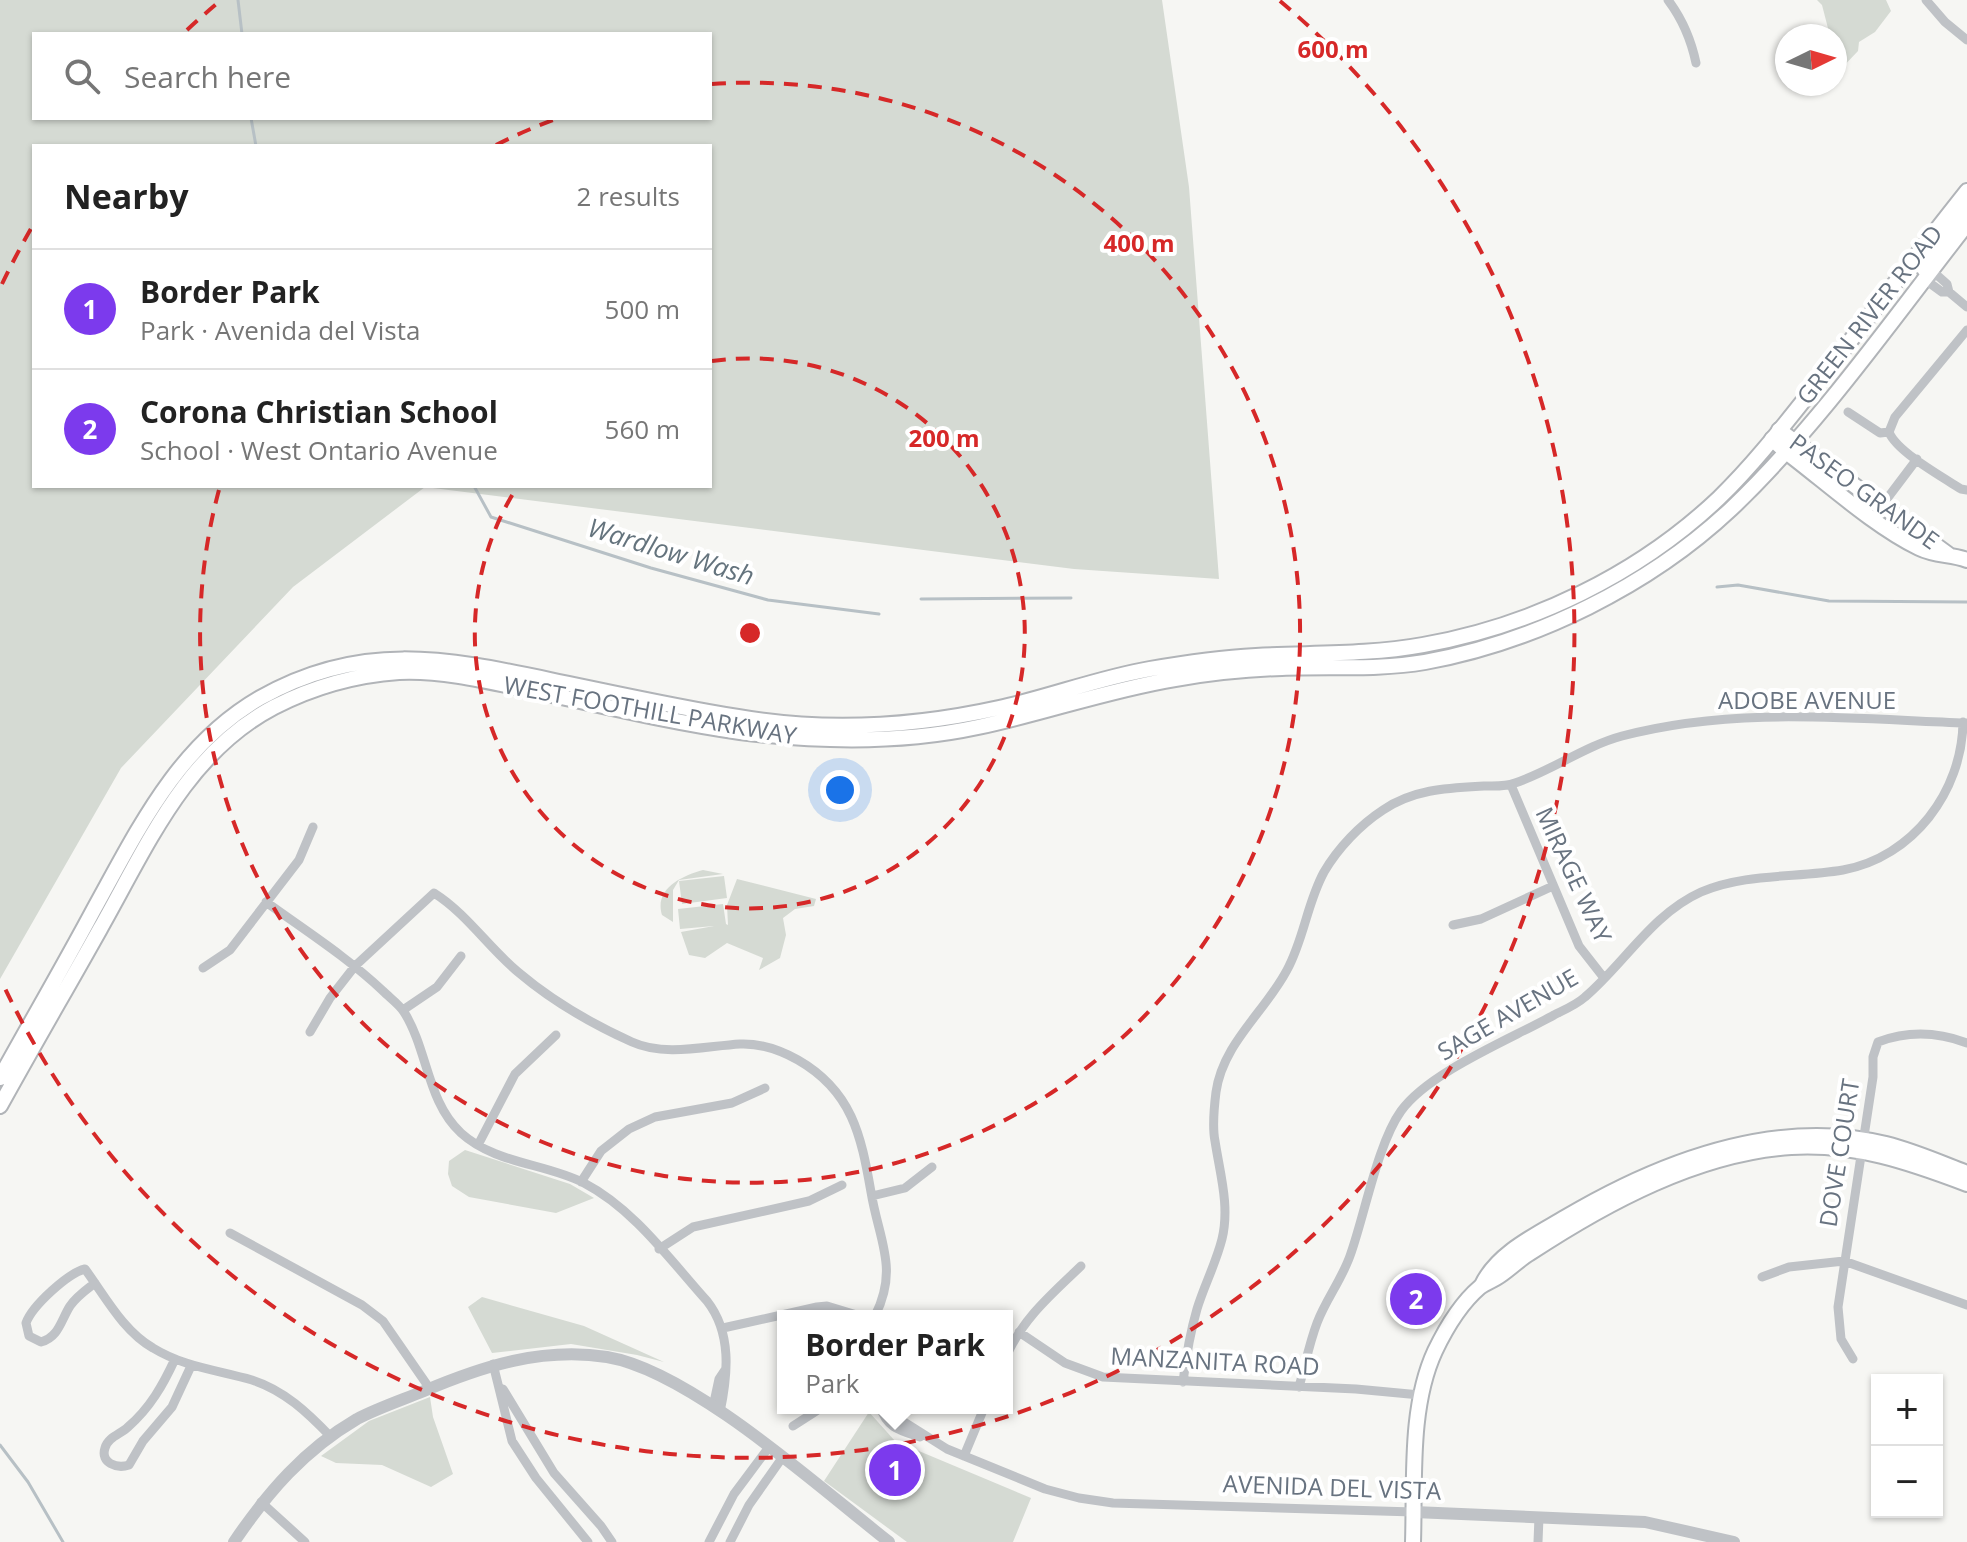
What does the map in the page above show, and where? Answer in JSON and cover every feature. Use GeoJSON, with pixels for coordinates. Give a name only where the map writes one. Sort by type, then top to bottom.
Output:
{"type":"FeatureCollection","features":[{"type":"Feature","properties":{"kind":"main road","name":"GREEN RIVER ROAD"},"geometry":{"type":"LineString","coordinates":[[1776,435],[1967,191]]}},
{"type":"Feature","properties":{"kind":"main road"},"geometry":{"type":"LineString","coordinates":[[1928,274],[1924,269],[1925,261],[1967,206]]}},
{"type":"Feature","properties":{"kind":"main road","name":"GREEN RIVER ROAD"},"geometry":{"type":"LineString","coordinates":[[1791,448],[1967,224]]}},
{"type":"Feature","properties":{"kind":"main road","name":"PASEO GRANDE"},"geometry":{"type":"LineString","coordinates":[[1776,435],[1903,539],[1937,555],[1967,560]]}},
{"type":"Feature","properties":{"kind":"main road","name":"WEST FOOTHILL PARKWAY"},"geometry":{"type":"LineString","coordinates":[[1,1076],[146,816],[178,769],[199,745],[242,709],[292,682],[326,670],[385,659],[439,659],[772,722],[882,725],[992,710],[1125,673],[1167,666],[1247,656],[1376,651],[1420,646],[1526,617],[1575,597],[1661,546],[1722,495],[1776,435]]}},
{"type":"Feature","properties":{"kind":"main road","name":"PASEO GRANDE"},"geometry":{"type":"LineString","coordinates":[[1791,448],[1883,504],[1949,555]]}},
{"type":"Feature","properties":{"kind":"main road","name":"WEST FOOTHILL PARKWAY"},"geometry":{"type":"LineString","coordinates":[[0,1106],[170,804],[191,775],[209,755],[262,714],[311,690],[340,681],[397,672],[457,676],[732,731],[836,740],[888,739],[976,728],[1125,688],[1180,678],[1280,668],[1421,663],[1547,625],[1620,590],[1726,513],[1791,448]]}},
{"type":"Feature","properties":{"kind":"main road"},"geometry":{"type":"LineString","coordinates":[[0,1092],[1,1076]]}},
{"type":"Feature","properties":{"kind":"main road"},"geometry":{"type":"LineString","coordinates":[[1413,1542],[1420,1395],[1434,1354],[1448,1326],[1482,1285],[1608,1205],[1725,1160],[1790,1147],[1862,1147],[1884,1143],[1967,1173]]}},
{"type":"Feature","properties":{"kind":"main road"},"geometry":{"type":"LineString","coordinates":[[1862,1147],[1967,1184]]}},
{"type":"Feature","properties":{"kind":"street"},"geometry":{"type":"LineString","coordinates":[[1668,0],[1681,18],[1696,63]]}},
{"type":"Feature","properties":{"kind":"street"},"geometry":{"type":"LineString","coordinates":[[1926,0],[1945,22],[1967,40]]}},
{"type":"Feature","properties":{"kind":"street"},"geometry":{"type":"LineString","coordinates":[[1949,292],[1967,307]]}},
{"type":"Feature","properties":{"kind":"street"},"geometry":{"type":"LineString","coordinates":[[1889,432],[1895,417],[1967,330]]}},
{"type":"Feature","properties":{"kind":"street"},"geometry":{"type":"LineString","coordinates":[[1848,412],[1880,433],[1889,432]]}},
{"type":"Feature","properties":{"kind":"street"},"geometry":{"type":"LineString","coordinates":[[1889,432],[1894,441],[1917,459],[1964,489],[1965,479]]}},
{"type":"Feature","properties":{"kind":"street"},"geometry":{"type":"LineString","coordinates":[[1883,504],[1917,459]]}},
{"type":"Feature","properties":{"kind":"street","name":"ADOBE AVENUE"},"geometry":{"type":"LineString","coordinates":[[1183,1382],[1186,1353],[1197,1309],[1222,1240],[1225,1223],[1226,1205],[1214,1139],[1216,1089],[1225,1061],[1286,973],[1324,873],[1342,847],[1362,827],[1384,809],[1408,796],[1434,788],[1511,785],[1620,737],[1720,718],[1785,716],[1965,722]]}},
{"type":"Feature","properties":{"kind":"street","name":"SAGE AVENUE"},"geometry":{"type":"LineString","coordinates":[[1299,1387],[1317,1322],[1350,1257],[1388,1136],[1402,1109],[1432,1083],[1481,1052],[1583,999],[1659,921],[1697,894],[1734,882],[1845,869],[1884,855],[1900,845],[1932,815],[1946,794],[1959,758],[1965,722]]}},
{"type":"Feature","properties":{"kind":"street","name":"MIRAGE WAY"},"geometry":{"type":"LineString","coordinates":[[1511,785],[1579,946],[1604,978]]}},
{"type":"Feature","properties":{"kind":"street"},"geometry":{"type":"LineString","coordinates":[[203,968],[230,950],[299,860],[313,827]]}},
{"type":"Feature","properties":{"kind":"street"},"geometry":{"type":"LineString","coordinates":[[1453,925],[1481,919],[1553,886]]}},
{"type":"Feature","properties":{"kind":"street"},"geometry":{"type":"LineString","coordinates":[[310,1032],[330,998],[355,966],[434,893],[454,906],[518,972],[581,1016],[633,1042],[662,1049],[759,1045],[783,1052],[827,1080],[847,1106],[865,1154],[888,1271],[885,1296],[878,1310]]}},
{"type":"Feature","properties":{"kind":"street"},"geometry":{"type":"LineString","coordinates":[[266,902],[355,966],[403,1010],[447,1117],[458,1130],[478,1145],[504,1157],[581,1182],[621,1207],[707,1301],[723,1328],[726,1383],[716,1410]]}},
{"type":"Feature","properties":{"kind":"street"},"geometry":{"type":"LineString","coordinates":[[403,1010],[437,987],[461,956]]}},
{"type":"Feature","properties":{"kind":"street"},"geometry":{"type":"LineString","coordinates":[[478,1145],[515,1074],[556,1035]]}},
{"type":"Feature","properties":{"kind":"street","name":"DOVE COURT"},"geometry":{"type":"LineString","coordinates":[[1853,1359],[1841,1339],[1838,1307],[1873,1077],[1873,1057],[1878,1042],[1898,1035],[1935,1035],[1967,1043]]}},
{"type":"Feature","properties":{"kind":"street"},"geometry":{"type":"LineString","coordinates":[[581,1182],[601,1151],[629,1129],[655,1117],[732,1103],[765,1088]]}},
{"type":"Feature","properties":{"kind":"street"},"geometry":{"type":"LineString","coordinates":[[872,1196],[905,1188],[932,1167]]}},
{"type":"Feature","properties":{"kind":"street"},"geometry":{"type":"LineString","coordinates":[[659,1249],[693,1227],[809,1201],[842,1185]]}},
{"type":"Feature","properties":{"kind":"street"},"geometry":{"type":"LineString","coordinates":[[230,1233],[338,1290],[373,1313],[383,1321],[430,1389]]}},
{"type":"Feature","properties":{"kind":"street"},"geometry":{"type":"LineString","coordinates":[[1762,1277],[1789,1267],[1844,1261],[1967,1305]]}},
{"type":"Feature","properties":{"kind":"street"},"geometry":{"type":"LineString","coordinates":[[1013,1344],[1035,1310],[1081,1266]]}},
{"type":"Feature","properties":{"kind":"street"},"geometry":{"type":"LineString","coordinates":[[95,1283],[71,1305],[53,1337],[41,1342],[29,1336],[26,1323],[33,1310],[76,1272],[85,1269],[95,1283],[120,1318],[150,1347],[191,1366],[253,1381],[277,1391],[301,1406],[331,1437]]}},
{"type":"Feature","properties":{"kind":"street"},"geometry":{"type":"LineString","coordinates":[[804,1310],[827,1306],[840,1310]]}},
{"type":"Feature","properties":{"kind":"street"},"geometry":{"type":"LineString","coordinates":[[723,1328],[777,1316]]}},
{"type":"Feature","properties":{"kind":"street","name":"MANZANITA ROAD"},"geometry":{"type":"LineString","coordinates":[[1019,1332],[1065,1363],[1103,1377],[1420,1395]]}},
{"type":"Feature","properties":{"kind":"street"},"geometry":{"type":"LineString","coordinates":[[234,1542],[261,1502],[302,1458],[359,1418],[493,1364],[570,1355],[607,1357],[647,1370],[716,1410],[769,1447],[889,1542]]}},
{"type":"Feature","properties":{"kind":"street"},"geometry":{"type":"LineString","coordinates":[[175,1359],[148,1408],[123,1432],[110,1439],[105,1456],[116,1467],[129,1465],[143,1441],[172,1407],[191,1366]]}},
{"type":"Feature","properties":{"kind":"street"},"geometry":{"type":"LineString","coordinates":[[493,1364],[512,1441],[536,1478],[588,1542]]}},
{"type":"Feature","properties":{"kind":"street"},"geometry":{"type":"LineString","coordinates":[[499,1381],[554,1473],[612,1542]]}},
{"type":"Feature","properties":{"kind":"street"},"geometry":{"type":"LineString","coordinates":[[793,1426],[812,1414]]}},
{"type":"Feature","properties":{"kind":"street","name":"AVENIDA DEL VISTA"},"geometry":{"type":"LineString","coordinates":[[883,1414],[884,1419],[895,1428],[1045,1489],[1113,1503],[1645,1522],[1734,1542]]}},
{"type":"Feature","properties":{"kind":"street"},"geometry":{"type":"LineString","coordinates":[[964,1456],[982,1414]]}},
{"type":"Feature","properties":{"kind":"street"},"geometry":{"type":"LineString","coordinates":[[709,1542],[734,1494],[769,1447]]}},
{"type":"Feature","properties":{"kind":"street"},"geometry":{"type":"LineString","coordinates":[[730,1542],[749,1505],[782,1458]]}},
{"type":"Feature","properties":{"kind":"street"},"geometry":{"type":"LineString","coordinates":[[261,1502],[304,1541],[319,1542]]}},
{"type":"Feature","properties":{"kind":"street"},"geometry":{"type":"LineString","coordinates":[[1538,1542],[1539,1517]]}},
{"type":"Feature","properties":{"kind":"shaded area"},"geometry":{"type":"Polygon","coordinates":[[[0,0],[1162,0],[1189,187],[1219,579],[1074,569],[433,488],[712,488],[712,144],[32,144],[32,488],[424,488],[293,587],[121,768],[0,979],[0,0]]]}},
{"type":"Feature","properties":{"kind":"shaded area"},"geometry":{"type":"Polygon","coordinates":[[[1817,0],[1886,0],[1891,11],[1875,32],[1859,42],[1858,51],[1847,63],[1847,24],[1827,24],[1822,5],[1817,0]]]}},
{"type":"Feature","properties":{"kind":"shaded area"},"geometry":{"type":"Polygon","coordinates":[[[703,870],[723,874],[679,880],[673,890],[673,922],[662,915],[662,898],[671,885],[678,880],[686,876],[703,870]]]}},
{"type":"Feature","properties":{"kind":"shaded area"},"geometry":{"type":"Polygon","coordinates":[[[724,876],[727,898],[682,904],[679,881],[724,876]]]}},
{"type":"Feature","properties":{"kind":"shaded area"},"geometry":{"type":"Polygon","coordinates":[[[737,879],[816,899],[814,906],[795,909],[783,918],[786,935],[780,958],[759,970],[763,958],[727,943],[705,958],[689,955],[681,932],[714,926],[680,929],[678,909],[723,904],[728,925],[727,905],[737,879]]]}},
{"type":"Feature","properties":{"kind":"shaded area"},"geometry":{"type":"Polygon","coordinates":[[[465,1150],[570,1184],[594,1198],[556,1213],[469,1197],[452,1186],[448,1174],[449,1161],[465,1150]]]}},
{"type":"Feature","properties":{"kind":"shaded area"},"geometry":{"type":"Polygon","coordinates":[[[482,1297],[584,1326],[664,1362],[571,1344],[492,1353],[468,1307],[482,1297]]]}},
{"type":"Feature","properties":{"kind":"shaded area"},"geometry":{"type":"Polygon","coordinates":[[[430,1397],[433,1417],[453,1474],[431,1487],[382,1465],[336,1463],[321,1456],[369,1421],[430,1397]]]}},
{"type":"Feature","properties":{"kind":"shaded area"},"geometry":{"type":"Polygon","coordinates":[[[868,1414],[871,1414],[895,1441],[1031,1498],[1013,1542],[907,1542],[824,1481],[868,1414]]]}},
{"type":"Feature","properties":{"kind":"waterway","name":"Wardlow Wash"},"geometry":{"type":"LineString","coordinates":[[238,0],[242,32]]}},
{"type":"Feature","properties":{"kind":"waterway","name":"Wardlow Wash"},"geometry":{"type":"LineString","coordinates":[[251,120],[256,144]]}},
{"type":"Feature","properties":{"kind":"waterway","name":"Wardlow Wash"},"geometry":{"type":"LineString","coordinates":[[475,488],[491,517],[651,568],[768,600],[879,614]]}},
{"type":"Feature","properties":{"kind":"waterway","name":"Wardlow Wash"},"geometry":{"type":"LineString","coordinates":[[1717,587],[1738,585],[1829,601],[1967,602]]}},
{"type":"Feature","properties":{"kind":"waterway","name":"Wardlow Wash"},"geometry":{"type":"LineString","coordinates":[[921,599],[1071,598]]}},
{"type":"Feature","properties":{"kind":"waterway"},"geometry":{"type":"LineString","coordinates":[[0,1445],[28,1482],[63,1542]]}},
{"type":"Feature","properties":{"kind":"place","name":"Corona Christian School"},"geometry":{"type":"Point","coordinates":[1416,1299]}},
{"type":"Feature","properties":{"kind":"place","name":"Border Park"},"geometry":{"type":"Point","coordinates":[895,1470]}}]}
